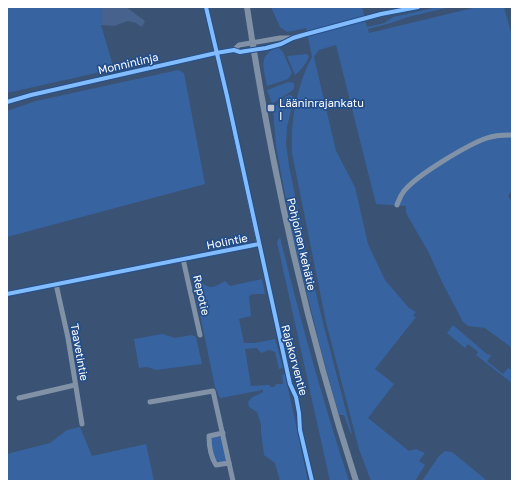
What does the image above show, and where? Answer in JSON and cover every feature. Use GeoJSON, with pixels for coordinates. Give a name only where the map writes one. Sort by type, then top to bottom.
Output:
{"type":"FeatureCollection","features":[{"type":"Feature","properties":{"kind":"main road","name":"Pohjoinen kehätie"},"geometry":{"type":"LineString","coordinates":[[247,7],[269,137],[292,249],[325,378],[356,481]]}},
{"type":"Feature","properties":{"kind":"street","name":"Holintie"},"geometry":{"type":"LineString","coordinates":[[7,294],[259,244],[206,7]]}},
{"type":"Feature","properties":{"kind":"street"},"geometry":{"type":"LineString","coordinates":[[293,38],[381,14],[418,7]]}},
{"type":"Feature","properties":{"kind":"street","name":"Monninlinja"},"geometry":{"type":"LineString","coordinates":[[234,50],[239,45],[280,38],[293,38]]}},
{"type":"Feature","properties":{"kind":"street","name":"Monninlinja"},"geometry":{"type":"LineString","coordinates":[[7,102],[37,93],[216,53],[234,50],[240,52],[281,44],[293,38]]}},
{"type":"Feature","properties":{"kind":"street"},"geometry":{"type":"LineString","coordinates":[[397,205],[403,192],[412,183],[458,153],[487,138],[499,135],[512,135]]}},
{"type":"Feature","properties":{"kind":"street","name":"Repotie"},"geometry":{"type":"LineString","coordinates":[[183,259],[200,335]]}},
{"type":"Feature","properties":{"kind":"street","name":"Taavetintie"},"geometry":{"type":"LineString","coordinates":[[56,284],[68,338],[82,424]]}},
{"type":"Feature","properties":{"kind":"street"},"geometry":{"type":"LineString","coordinates":[[19,398],[75,385]]}},
{"type":"Feature","properties":{"kind":"street"},"geometry":{"type":"LineString","coordinates":[[150,402],[213,391],[233,481]]}},
{"type":"Feature","properties":{"kind":"street"},"geometry":{"type":"LineString","coordinates":[[223,433],[209,436],[209,441],[213,461],[216,465],[229,463]]}},
{"type":"Feature","properties":{"kind":"shaded area"},"geometry":{"type":"Polygon","coordinates":[[[7,7],[102,7],[101,25],[114,69],[7,93],[7,7]]]}},
{"type":"Feature","properties":{"kind":"shaded area"},"geometry":{"type":"Polygon","coordinates":[[[102,7],[126,7],[145,21],[142,27],[136,23],[128,21],[114,26],[101,25],[102,7]]]}},
{"type":"Feature","properties":{"kind":"shaded area"},"geometry":{"type":"Polygon","coordinates":[[[271,7],[362,7],[367,27],[384,23],[393,17],[437,7],[450,7],[408,17],[368,29],[369,33],[477,7],[504,7],[512,36],[512,190],[508,196],[512,202],[512,348],[485,328],[468,326],[463,322],[429,253],[406,213],[406,206],[376,204],[336,45],[319,50],[314,57],[336,151],[355,187],[368,244],[385,280],[409,308],[416,312],[413,316],[416,317],[375,369],[394,384],[368,418],[409,451],[416,449],[425,453],[419,461],[425,465],[415,481],[371,481],[359,449],[326,322],[292,153],[293,116],[302,79],[312,57],[306,28],[287,32],[280,27],[271,7]]]}},
{"type":"Feature","properties":{"kind":"shaded area"},"geometry":{"type":"Polygon","coordinates":[[[278,47],[283,52],[292,73],[288,79],[267,86],[264,58],[271,50],[278,47]]]}},
{"type":"Feature","properties":{"kind":"shaded area"},"geometry":{"type":"Polygon","coordinates":[[[307,54],[309,57],[295,75],[287,56],[307,54]]]}},
{"type":"Feature","properties":{"kind":"shaded area"},"geometry":{"type":"Polygon","coordinates":[[[178,70],[184,73],[205,184],[7,237],[7,111],[36,101],[178,70]]]}},
{"type":"Feature","properties":{"kind":"shaded area"},"geometry":{"type":"Polygon","coordinates":[[[288,82],[294,83],[293,90],[272,104],[267,90],[288,82]]]}},
{"type":"Feature","properties":{"kind":"shaded area"},"geometry":{"type":"Polygon","coordinates":[[[290,95],[294,97],[294,99],[287,127],[286,144],[289,166],[321,315],[352,434],[344,415],[339,415],[322,354],[293,237],[276,146],[273,109],[286,96],[290,95]]]}},
{"type":"Feature","properties":{"kind":"shaded area"},"geometry":{"type":"Polygon","coordinates":[[[280,237],[312,360],[349,481],[330,481],[277,242],[280,237]]]}},
{"type":"Feature","properties":{"kind":"shaded area"},"geometry":{"type":"Polygon","coordinates":[[[262,279],[265,294],[253,294],[249,296],[251,316],[239,319],[244,343],[255,343],[275,339],[283,368],[279,369],[275,352],[269,350],[261,353],[257,348],[245,349],[251,386],[269,385],[274,387],[276,384],[283,384],[282,375],[285,374],[308,481],[280,481],[275,463],[264,455],[261,424],[257,412],[249,407],[248,402],[251,398],[263,392],[263,390],[220,398],[215,387],[193,281],[199,280],[209,287],[212,287],[225,281],[230,286],[262,279]]]}},
{"type":"Feature","properties":{"kind":"shaded area"},"geometry":{"type":"Polygon","coordinates":[[[453,325],[488,355],[490,354],[491,356],[487,361],[503,374],[508,368],[512,370],[512,383],[476,355],[478,352],[468,344],[465,348],[447,333],[453,325]]]}},
{"type":"Feature","properties":{"kind":"shaded area"},"geometry":{"type":"Polygon","coordinates":[[[162,334],[175,338],[192,335],[196,337],[202,364],[156,370],[147,367],[139,368],[134,339],[162,334]]]}},
{"type":"Feature","properties":{"kind":"shaded area"},"geometry":{"type":"Polygon","coordinates":[[[80,427],[92,456],[146,444],[154,481],[7,481],[7,454],[50,443],[67,430],[80,427]]]}},
{"type":"Feature","properties":{"kind":"shaded area"},"geometry":{"type":"Polygon","coordinates":[[[218,436],[222,438],[226,459],[225,462],[219,462],[215,459],[211,440],[212,437],[218,436]]]}},
{"type":"Feature","properties":{"kind":"shaded area"},"geometry":{"type":"Polygon","coordinates":[[[445,451],[452,452],[485,479],[484,481],[422,481],[439,456],[445,451]]]}},
{"type":"Feature","properties":{"kind":"cycle path","name":"Rajakorventie"},"geometry":{"type":"LineString","coordinates":[[206,7],[290,384],[296,397],[300,430],[312,481]]}},
{"type":"Feature","properties":{"kind":"cycle path"},"geometry":{"type":"LineString","coordinates":[[7,102],[31,95],[216,53],[234,50],[240,52],[266,48],[303,35],[381,14],[418,7]]}},
{"type":"Feature","properties":{"kind":"cycle path"},"geometry":{"type":"LineString","coordinates":[[7,294],[259,244]]}},
{"type":"Feature","properties":{"kind":"place","name":"Lääninrajankatu I"},"geometry":{"type":"Point","coordinates":[271,108]}}]}
